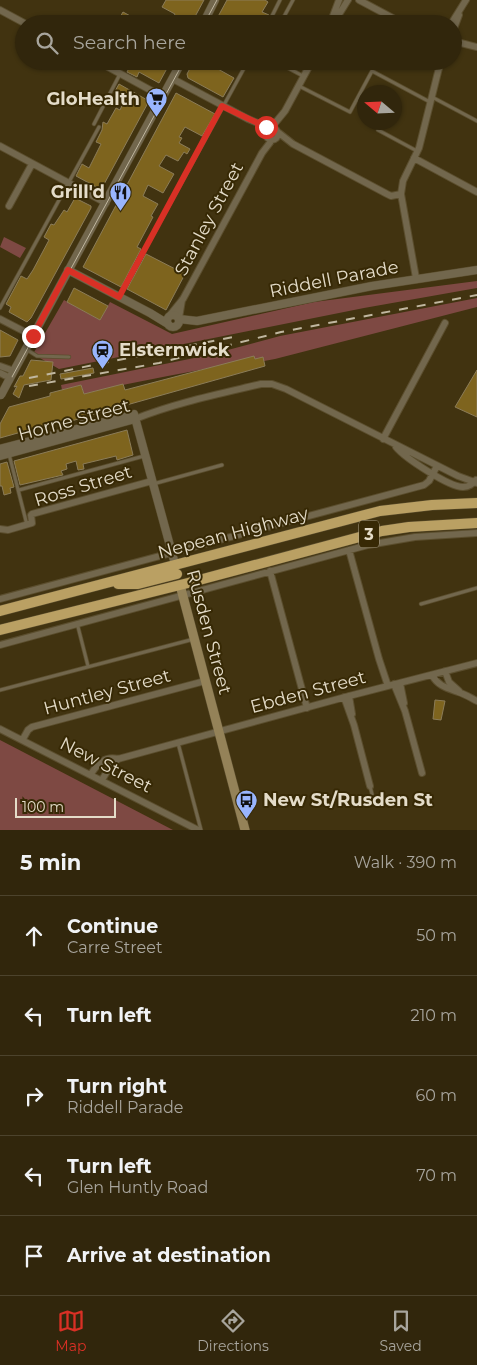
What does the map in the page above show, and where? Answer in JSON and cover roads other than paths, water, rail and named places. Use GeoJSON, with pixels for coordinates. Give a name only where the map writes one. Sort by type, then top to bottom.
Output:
{"type":"FeatureCollection","features":[{"type":"Feature","properties":{"kind":"highway","name":"Nepean Highway"},"geometry":{"type":"LineString","coordinates":[[0,611],[109,583],[138,584],[176,569],[380,511],[477,503]]}},
{"type":"Feature","properties":{"kind":"highway","name":"Nepean Highway"},"geometry":{"type":"LineString","coordinates":[[0,630],[180,585],[382,531],[408,527],[477,523]]}},
{"type":"Feature","properties":{"kind":"highway","name":"Rusden Street"},"geometry":{"type":"LineString","coordinates":[[176,569],[180,585]]}},
{"type":"Feature","properties":{"kind":"main road","name":"Rusden Street"},"geometry":{"type":"LineString","coordinates":[[180,585],[245,830]]}},
{"type":"Feature","properties":{"kind":"street"},"geometry":{"type":"LineString","coordinates":[[208,15],[215,0]]}},
{"type":"Feature","properties":{"kind":"street"},"geometry":{"type":"LineString","coordinates":[[335,15],[339,0]]}},
{"type":"Feature","properties":{"kind":"street"},"geometry":{"type":"LineString","coordinates":[[338,15],[348,0]]}},
{"type":"Feature","properties":{"kind":"street"},"geometry":{"type":"LineString","coordinates":[[359,0],[387,15]]}},
{"type":"Feature","properties":{"kind":"street"},"geometry":{"type":"LineString","coordinates":[[459,15],[466,0]]}},
{"type":"Feature","properties":{"kind":"street"},"geometry":{"type":"LineString","coordinates":[[0,10],[15,18]]}},
{"type":"Feature","properties":{"kind":"street"},"geometry":{"type":"LineString","coordinates":[[462,43],[477,47]]}},
{"type":"Feature","properties":{"kind":"street"},"geometry":{"type":"LineString","coordinates":[[113,70],[163,96]]}},
{"type":"Feature","properties":{"kind":"street"},"geometry":{"type":"LineString","coordinates":[[0,396],[178,70]]}},
{"type":"Feature","properties":{"kind":"street","name":"Stanley Street"},"geometry":{"type":"LineString","coordinates":[[173,320],[308,70]]}},
{"type":"Feature","properties":{"kind":"street"},"geometry":{"type":"LineString","coordinates":[[416,278],[401,194],[402,181],[418,151],[438,70]]}},
{"type":"Feature","properties":{"kind":"street"},"geometry":{"type":"LineString","coordinates":[[173,79],[272,134],[387,194],[392,196],[401,194]]}},
{"type":"Feature","properties":{"kind":"street"},"geometry":{"type":"LineString","coordinates":[[0,146],[106,203]]}},
{"type":"Feature","properties":{"kind":"street"},"geometry":{"type":"LineString","coordinates":[[414,158],[477,192]]}},
{"type":"Feature","properties":{"kind":"street"},"geometry":{"type":"LineString","coordinates":[[9,206],[32,164]]}},
{"type":"Feature","properties":{"kind":"street","name":"Riddell Parade"},"geometry":{"type":"LineString","coordinates":[[68,270],[150,313],[173,320],[197,321],[416,278],[477,270]]}},
{"type":"Feature","properties":{"kind":"street"},"geometry":{"type":"LineString","coordinates":[[0,319],[33,336]]}},
{"type":"Feature","properties":{"kind":"street"},"geometry":{"type":"LineString","coordinates":[[445,323],[383,439],[458,476],[476,481]]}},
{"type":"Feature","properties":{"kind":"street"},"geometry":{"type":"LineString","coordinates":[[0,366],[14,371]]}},
{"type":"Feature","properties":{"kind":"street"},"geometry":{"type":"LineString","coordinates":[[0,373],[9,379]]}},
{"type":"Feature","properties":{"kind":"street","name":"Horne Street"},"geometry":{"type":"LineString","coordinates":[[0,456],[6,450],[261,384],[272,384],[286,389],[383,439]]}},
{"type":"Feature","properties":{"kind":"street","name":"Rusden Street"},"geometry":{"type":"LineString","coordinates":[[134,417],[176,569]]}},
{"type":"Feature","properties":{"kind":"street"},"geometry":{"type":"LineString","coordinates":[[395,445],[408,459],[460,487],[468,486],[476,481]]}},
{"type":"Feature","properties":{"kind":"street"},"geometry":{"type":"LineString","coordinates":[[0,599],[423,485],[429,481],[438,466]]}},
{"type":"Feature","properties":{"kind":"street","name":"Ross Street"},"geometry":{"type":"LineString","coordinates":[[0,529],[8,530],[32,523],[32,514],[152,483]]}},
{"type":"Feature","properties":{"kind":"street"},"geometry":{"type":"LineString","coordinates":[[464,504],[477,497]]}},
{"type":"Feature","properties":{"kind":"street"},"geometry":{"type":"LineString","coordinates":[[0,645],[383,541],[477,533]]}},
{"type":"Feature","properties":{"kind":"street"},"geometry":{"type":"LineString","coordinates":[[349,550],[379,659],[405,711],[422,773]]}},
{"type":"Feature","properties":{"kind":"street"},"geometry":{"type":"LineString","coordinates":[[270,571],[307,708]]}},
{"type":"Feature","properties":{"kind":"street","name":"Ebden Street"},"geometry":{"type":"LineString","coordinates":[[91,774],[104,760],[118,759],[346,696],[477,663]]}},
{"type":"Feature","properties":{"kind":"street"},"geometry":{"type":"LineString","coordinates":[[445,671],[449,682],[460,692]]}},
{"type":"Feature","properties":{"kind":"street"},"geometry":{"type":"LineString","coordinates":[[432,675],[442,686],[460,692],[477,701]]}},
{"type":"Feature","properties":{"kind":"street","name":"Huntley Street"},"geometry":{"type":"LineString","coordinates":[[23,739],[32,727],[205,681]]}},
{"type":"Feature","properties":{"kind":"street"},"geometry":{"type":"LineString","coordinates":[[346,696],[370,786]]}},
{"type":"Feature","properties":{"kind":"street","name":"New Street"},"geometry":{"type":"LineString","coordinates":[[0,729],[200,830]]}},
{"type":"Feature","properties":{"kind":"street"},"geometry":{"type":"LineString","coordinates":[[102,780],[108,768],[118,759]]}},
{"type":"Feature","properties":{"kind":"lane"},"geometry":{"type":"LineString","coordinates":[[272,15],[280,0]]}},
{"type":"Feature","properties":{"kind":"lane"},"geometry":{"type":"LineString","coordinates":[[285,15],[293,0]]}},
{"type":"Feature","properties":{"kind":"lane"},"geometry":{"type":"LineString","coordinates":[[119,297],[243,70]]}},
{"type":"Feature","properties":{"kind":"lane"},"geometry":{"type":"LineString","coordinates":[[291,70],[304,77]]}},
{"type":"Feature","properties":{"kind":"lane"},"geometry":{"type":"LineString","coordinates":[[299,85],[350,112],[372,71],[477,121]]}},
{"type":"Feature","properties":{"kind":"lane"},"geometry":{"type":"LineString","coordinates":[[94,124],[120,74]]}},
{"type":"Feature","properties":{"kind":"lane"},"geometry":{"type":"LineString","coordinates":[[0,308],[99,127]]}},
{"type":"Feature","properties":{"kind":"lane"},"geometry":{"type":"LineString","coordinates":[[378,130],[418,151]]}},
{"type":"Feature","properties":{"kind":"lane"},"geometry":{"type":"LineString","coordinates":[[26,349],[37,356],[69,357]]}},
{"type":"Feature","properties":{"kind":"lane"},"geometry":{"type":"LineString","coordinates":[[81,418],[89,428]]}},
{"type":"Feature","properties":{"kind":"lane"},"geometry":{"type":"LineString","coordinates":[[6,450],[19,490],[27,525]]}},
{"type":"Feature","properties":{"kind":"lane"},"geometry":{"type":"LineString","coordinates":[[19,490],[145,456]]}},
{"type":"Feature","properties":{"kind":"lane"},"geometry":{"type":"LineString","coordinates":[[152,483],[222,465]]}},
{"type":"Feature","properties":{"kind":"lane"},"geometry":{"type":"LineString","coordinates":[[421,604],[477,588]]}},
{"type":"Feature","properties":{"kind":"lane"},"geometry":{"type":"LineString","coordinates":[[77,623],[88,666]]}},
{"type":"Feature","properties":{"kind":"lane"},"geometry":{"type":"LineString","coordinates":[[0,690],[194,639]]}},
{"type":"Feature","properties":{"kind":"lane"},"geometry":{"type":"LineString","coordinates":[[178,742],[200,830]]}},
{"type":"Feature","properties":{"kind":"lane"},"geometry":{"type":"LineString","coordinates":[[370,786],[372,794]]}},
{"type":"Feature","properties":{"kind":"tram line"},"geometry":{"type":"LineString","coordinates":[[209,15],[217,0]]}},
{"type":"Feature","properties":{"kind":"tram line"},"geometry":{"type":"LineString","coordinates":[[0,399],[179,70]]}},
{"type":"Feature","properties":{"kind":"railway"},"geometry":{"type":"LineString","coordinates":[[29,386],[159,363],[281,332],[477,295]]}},
{"type":"Feature","properties":{"kind":"railway"},"geometry":{"type":"LineString","coordinates":[[29,378],[238,336]]}},
{"type":"Feature","properties":{"kind":"place","name":"GloHealth"},"geometry":{"type":"Point","coordinates":[156,118]}},
{"type":"Feature","properties":{"kind":"place","name":"Grill'd"},"geometry":{"type":"Point","coordinates":[121,211]}},
{"type":"Feature","properties":{"kind":"place","name":"Elsternwick"},"geometry":{"type":"Point","coordinates":[103,369]}},
{"type":"Feature","properties":{"kind":"place","name":"New St/Rusden St"},"geometry":{"type":"Point","coordinates":[247,819]}}]}
